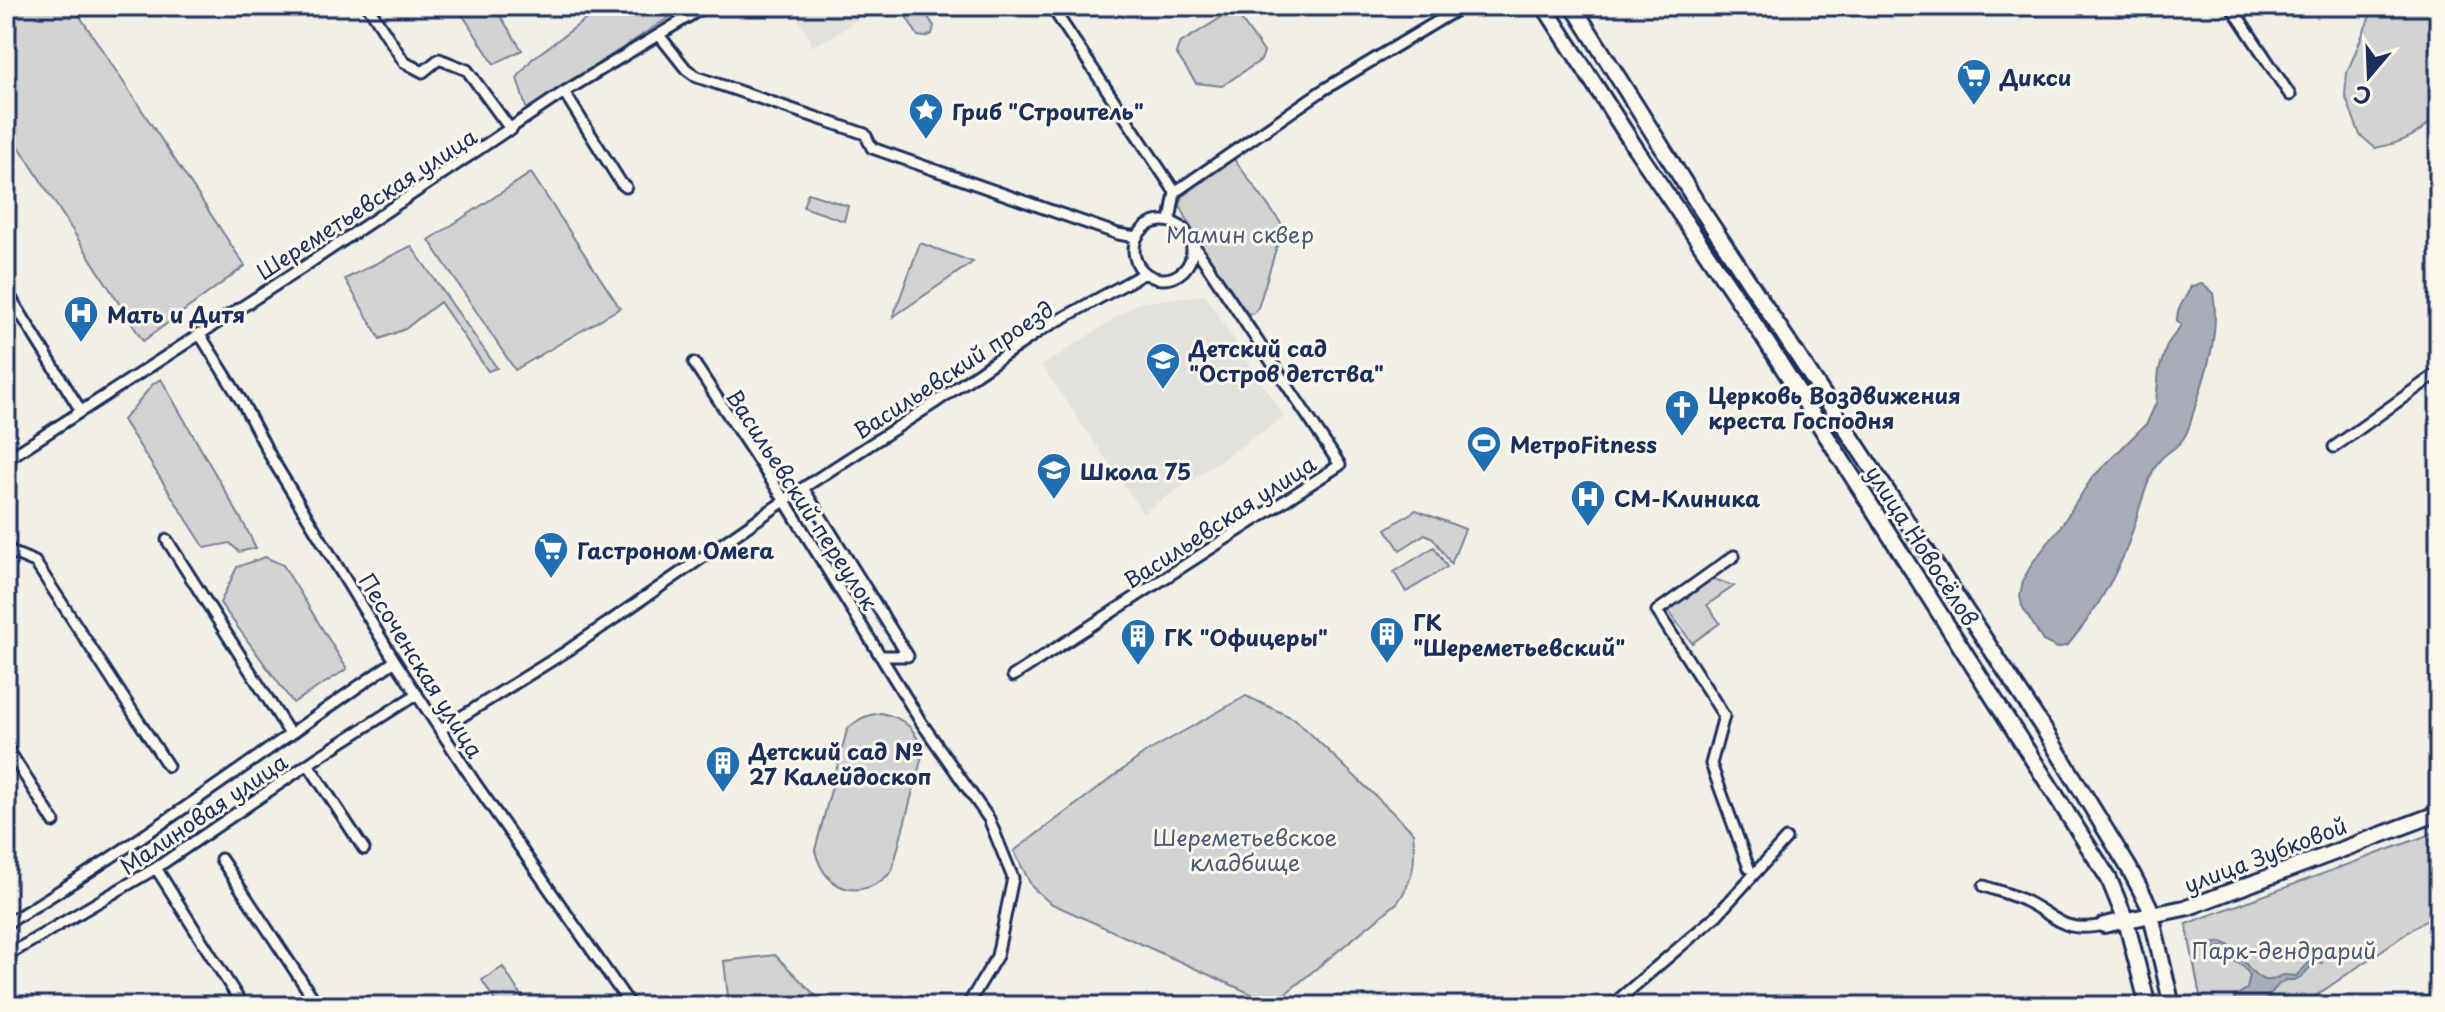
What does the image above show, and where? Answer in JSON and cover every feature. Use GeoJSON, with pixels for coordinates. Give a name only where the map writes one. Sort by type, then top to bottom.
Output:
{"type":"FeatureCollection","features":[{"type":"Feature","properties":{"kind":"main road","name":"улица Новосёлов"},"geometry":{"type":"LineString","coordinates":[[1544,6],[1764,338],[2109,879],[2126,921],[2148,1006]]}},
{"type":"Feature","properties":{"kind":"main road","name":"улица Новосёлов"},"geometry":{"type":"LineString","coordinates":[[1573,6],[1699,206],[2045,731],[2129,868],[2149,906],[2172,1006]]}},
{"type":"Feature","properties":{"kind":"main road","name":"улица Зубковой"},"geometry":{"type":"LineString","coordinates":[[2104,925],[2189,907],[2439,813]]}},
{"type":"Feature","properties":{"kind":"street"},"geometry":{"type":"LineString","coordinates":[[368,6],[404,62],[423,72],[439,59],[467,70],[511,130]]}},
{"type":"Feature","properties":{"kind":"street","name":"Шереметьевская улица"},"geometry":{"type":"LineString","coordinates":[[6,460],[511,130],[564,92],[706,6]]}},
{"type":"Feature","properties":{"kind":"street"},"geometry":{"type":"LineString","coordinates":[[1051,6],[1175,192],[1170,221]]}},
{"type":"Feature","properties":{"kind":"street"},"geometry":{"type":"LineString","coordinates":[[1175,192],[1323,90],[1463,6]]}},
{"type":"Feature","properties":{"kind":"street"},"geometry":{"type":"LineString","coordinates":[[2231,6],[2290,95]]}},
{"type":"Feature","properties":{"kind":"street"},"geometry":{"type":"LineString","coordinates":[[659,35],[686,69],[697,77],[865,134],[872,148],[1118,234],[1136,237]]}},
{"type":"Feature","properties":{"kind":"street"},"geometry":{"type":"LineString","coordinates":[[564,92],[626,187]]}},
{"type":"Feature","properties":{"kind":"street"},"geometry":{"type":"LineString","coordinates":[[1170,221],[1186,232],[1191,241],[1191,259],[1180,274],[1163,279],[1145,273],[1138,266],[1134,257],[1136,237],[1150,223],[1170,221]]}},
{"type":"Feature","properties":{"kind":"street","name":"Васильевская улица"},"geometry":{"type":"LineString","coordinates":[[1013,676],[1340,465],[1191,241]]}},
{"type":"Feature","properties":{"kind":"street","name":"Васильевский проезд"},"geometry":{"type":"LineString","coordinates":[[440,730],[567,651],[803,488],[1041,330],[1145,273]]}},
{"type":"Feature","properties":{"kind":"street"},"geometry":{"type":"LineString","coordinates":[[6,290],[81,411]]}},
{"type":"Feature","properties":{"kind":"street","name":"Песоченская улица"},"geometry":{"type":"LineString","coordinates":[[199,333],[395,661],[631,1006]]}},
{"type":"Feature","properties":{"kind":"street","name":"Васильевский переулок"},"geometry":{"type":"LineString","coordinates":[[694,363],[785,501],[921,722],[989,819],[1013,878],[997,956],[967,1006]]}},
{"type":"Feature","properties":{"kind":"street"},"geometry":{"type":"LineString","coordinates":[[2334,447],[2439,372]]}},
{"type":"Feature","properties":{"kind":"street"},"geometry":{"type":"LineString","coordinates":[[803,488],[908,656],[880,656]]}},
{"type":"Feature","properties":{"kind":"street"},"geometry":{"type":"LineString","coordinates":[[167,540],[290,734]]}},
{"type":"Feature","properties":{"kind":"street"},"geometry":{"type":"LineString","coordinates":[[6,544],[11,552],[35,562],[168,766]]}},
{"type":"Feature","properties":{"kind":"street"},"geometry":{"type":"LineString","coordinates":[[1734,556],[1657,611],[1724,716],[1711,764],[1749,868]]}},
{"type":"Feature","properties":{"kind":"street","name":"Малиновая улица"},"geometry":{"type":"LineString","coordinates":[[6,924],[105,863],[395,661]]}},
{"type":"Feature","properties":{"kind":"street","name":"Малиновая улица"},"geometry":{"type":"LineString","coordinates":[[6,956],[156,868],[417,694]]}},
{"type":"Feature","properties":{"kind":"street"},"geometry":{"type":"LineString","coordinates":[[6,746],[54,822]]}},
{"type":"Feature","properties":{"kind":"street"},"geometry":{"type":"LineString","coordinates":[[308,764],[364,849]]}},
{"type":"Feature","properties":{"kind":"street"},"geometry":{"type":"LineString","coordinates":[[1611,1006],[1717,915],[1786,839]]}},
{"type":"Feature","properties":{"kind":"street"},"geometry":{"type":"LineString","coordinates":[[221,859],[311,995],[308,1006]]}},
{"type":"Feature","properties":{"kind":"street"},"geometry":{"type":"LineString","coordinates":[[156,868],[243,1006]]}},
{"type":"Feature","properties":{"kind":"street"},"geometry":{"type":"LineString","coordinates":[[1984,886],[2025,900],[2065,926],[2089,928],[2104,925]]}},
{"type":"Feature","properties":{"kind":"street"},"geometry":{"type":"LineString","coordinates":[[6,1003],[16,1006]]}},
{"type":"Feature","properties":{"kind":"shaded area"},"geometry":{"type":"Polygon","coordinates":[[[792,6],[877,6],[811,47],[792,6]]]}},
{"type":"Feature","properties":{"kind":"shaded area"},"geometry":{"type":"Polygon","coordinates":[[[2202,284],[2213,293],[2214,336],[2188,429],[2182,441],[2160,460],[2153,471],[2127,547],[2105,592],[2068,645],[2057,648],[2043,641],[2022,606],[2023,580],[2092,478],[2147,423],[2156,403],[2159,370],[2167,345],[2181,325],[2177,321],[2180,308],[2191,286],[2202,284]]]}},
{"type":"Feature","properties":{"kind":"shaded area","name":"Детский сад \"Остров детства\""},"geometry":{"type":"Polygon","coordinates":[[[1205,295],[1284,417],[1143,513],[1042,366],[1138,303],[1205,295]]]}},
{"type":"Feature","properties":{"kind":"shaded area"},"geometry":{"type":"Polygon","coordinates":[[[2221,942],[2233,949],[2254,973],[2265,980],[2283,975],[2296,976],[2313,959],[2323,963],[2315,962],[2301,977],[2279,984],[2260,1006],[2233,1006],[2237,995],[2247,989],[2250,975],[2242,965],[2230,959],[2223,947],[2210,949],[2208,945],[2221,942]]]}},
{"type":"Feature","properties":{"kind":"green space"},"geometry":{"type":"Polygon","coordinates":[[[6,6],[73,6],[245,266],[143,341],[6,126],[6,6]]]}},
{"type":"Feature","properties":{"kind":"green space"},"geometry":{"type":"Polygon","coordinates":[[[457,6],[494,6],[522,50],[494,64],[457,6]]]}},
{"type":"Feature","properties":{"kind":"green space"},"geometry":{"type":"Polygon","coordinates":[[[604,6],[686,6],[527,111],[517,78],[532,59],[604,6]]]}},
{"type":"Feature","properties":{"kind":"green space"},"geometry":{"type":"Polygon","coordinates":[[[900,6],[926,6],[938,10],[928,17],[934,26],[932,34],[918,36],[900,6]]]}},
{"type":"Feature","properties":{"kind":"green space"},"geometry":{"type":"Polygon","coordinates":[[[2374,6],[2439,6],[2439,110],[2427,125],[2412,136],[2375,148],[2360,135],[2345,95],[2347,73],[2374,6]]]}},
{"type":"Feature","properties":{"kind":"green space"},"geometry":{"type":"Polygon","coordinates":[[[1230,12],[1237,14],[1264,52],[1261,60],[1222,86],[1196,83],[1176,53],[1179,44],[1230,12]]]}},
{"type":"Feature","properties":{"kind":"green space","name":"Мамин сквер"},"geometry":{"type":"Polygon","coordinates":[[[1234,159],[1283,226],[1258,308],[1253,314],[1247,313],[1196,238],[1180,205],[1183,196],[1234,159]]]}},
{"type":"Feature","properties":{"kind":"green space"},"geometry":{"type":"Polygon","coordinates":[[[531,173],[620,308],[515,370],[429,240],[531,173]]]}},
{"type":"Feature","properties":{"kind":"green space"},"geometry":{"type":"Polygon","coordinates":[[[808,193],[848,206],[844,221],[803,207],[808,193]]]}},
{"type":"Feature","properties":{"kind":"green space"},"geometry":{"type":"Polygon","coordinates":[[[920,243],[973,262],[893,317],[920,243]]]}},
{"type":"Feature","properties":{"kind":"green space"},"geometry":{"type":"Polygon","coordinates":[[[411,246],[497,368],[488,371],[440,302],[405,329],[380,339],[345,279],[411,246]]]}},
{"type":"Feature","properties":{"kind":"green space"},"geometry":{"type":"Polygon","coordinates":[[[161,379],[256,548],[239,552],[230,543],[205,548],[123,420],[153,384],[161,379]]]}},
{"type":"Feature","properties":{"kind":"green space"},"geometry":{"type":"Polygon","coordinates":[[[1416,510],[1465,529],[1451,564],[1433,538],[1425,534],[1400,550],[1386,529],[1416,510]]]}},
{"type":"Feature","properties":{"kind":"green space"},"geometry":{"type":"Polygon","coordinates":[[[1434,547],[1447,567],[1406,592],[1394,572],[1434,547]]]}},
{"type":"Feature","properties":{"kind":"green space"},"geometry":{"type":"Polygon","coordinates":[[[265,557],[283,565],[347,669],[293,703],[220,603],[237,567],[265,557]]]}},
{"type":"Feature","properties":{"kind":"green space"},"geometry":{"type":"Polygon","coordinates":[[[1711,578],[1734,586],[1707,605],[1720,623],[1692,643],[1667,609],[1711,578]]]}},
{"type":"Feature","properties":{"kind":"green space","name":"Шереметьевское кладбище"},"geometry":{"type":"Polygon","coordinates":[[[1246,696],[1295,719],[1413,832],[1414,842],[1411,877],[1398,902],[1285,994],[1258,997],[1050,903],[1032,887],[1014,851],[1145,753],[1246,696]]]}},
{"type":"Feature","properties":{"kind":"green space"},"geometry":{"type":"Polygon","coordinates":[[[881,713],[898,718],[910,727],[918,739],[922,756],[892,871],[869,887],[846,888],[827,876],[815,850],[847,730],[862,718],[881,713]]]}},
{"type":"Feature","properties":{"kind":"green space","name":"Парк-дендрарий"},"geometry":{"type":"Polygon","coordinates":[[[2439,831],[2439,911],[2301,1006],[2202,1006],[2186,924],[2439,831]]]}},
{"type":"Feature","properties":{"kind":"green space"},"geometry":{"type":"Polygon","coordinates":[[[775,955],[826,1006],[729,1006],[724,961],[775,955]]]}},
{"type":"Feature","properties":{"kind":"green space"},"geometry":{"type":"Polygon","coordinates":[[[503,967],[526,1006],[498,1006],[482,980],[503,967]]]}},
{"type":"Feature","properties":{"kind":"place","name":"Дикси"},"geometry":{"type":"Point","coordinates":[1974,107]}},
{"type":"Feature","properties":{"kind":"place","name":"Гриб \"Строитель\""},"geometry":{"type":"Point","coordinates":[926,141]}},
{"type":"Feature","properties":{"kind":"place","name":"Мать и Дитя"},"geometry":{"type":"Point","coordinates":[81,344]}},
{"type":"Feature","properties":{"kind":"place","name":"Детский сад \"Остров детства\""},"geometry":{"type":"Point","coordinates":[1163,391]}},
{"type":"Feature","properties":{"kind":"place","name":"Церковь Воздвижения креста Господня"},"geometry":{"type":"Point","coordinates":[1682,438]}},
{"type":"Feature","properties":{"kind":"place","name":"МетроFitness"},"geometry":{"type":"Point","coordinates":[1484,474]}},
{"type":"Feature","properties":{"kind":"place","name":"Школа 75"},"geometry":{"type":"Point","coordinates":[1054,501]}},
{"type":"Feature","properties":{"kind":"place","name":"СМ-Клиника"},"geometry":{"type":"Point","coordinates":[1588,528]}},
{"type":"Feature","properties":{"kind":"place","name":"Гастроном Омега"},"geometry":{"type":"Point","coordinates":[551,580]}},
{"type":"Feature","properties":{"kind":"place","name":"ГК \"Шереметьевский\""},"geometry":{"type":"Point","coordinates":[1387,665]}},
{"type":"Feature","properties":{"kind":"place","name":"ГК \"Офицеры\""},"geometry":{"type":"Point","coordinates":[1138,667]}},
{"type":"Feature","properties":{"kind":"place","name":"Детский сад № 27 Калейдоскоп"},"geometry":{"type":"Point","coordinates":[723,794]}}]}
